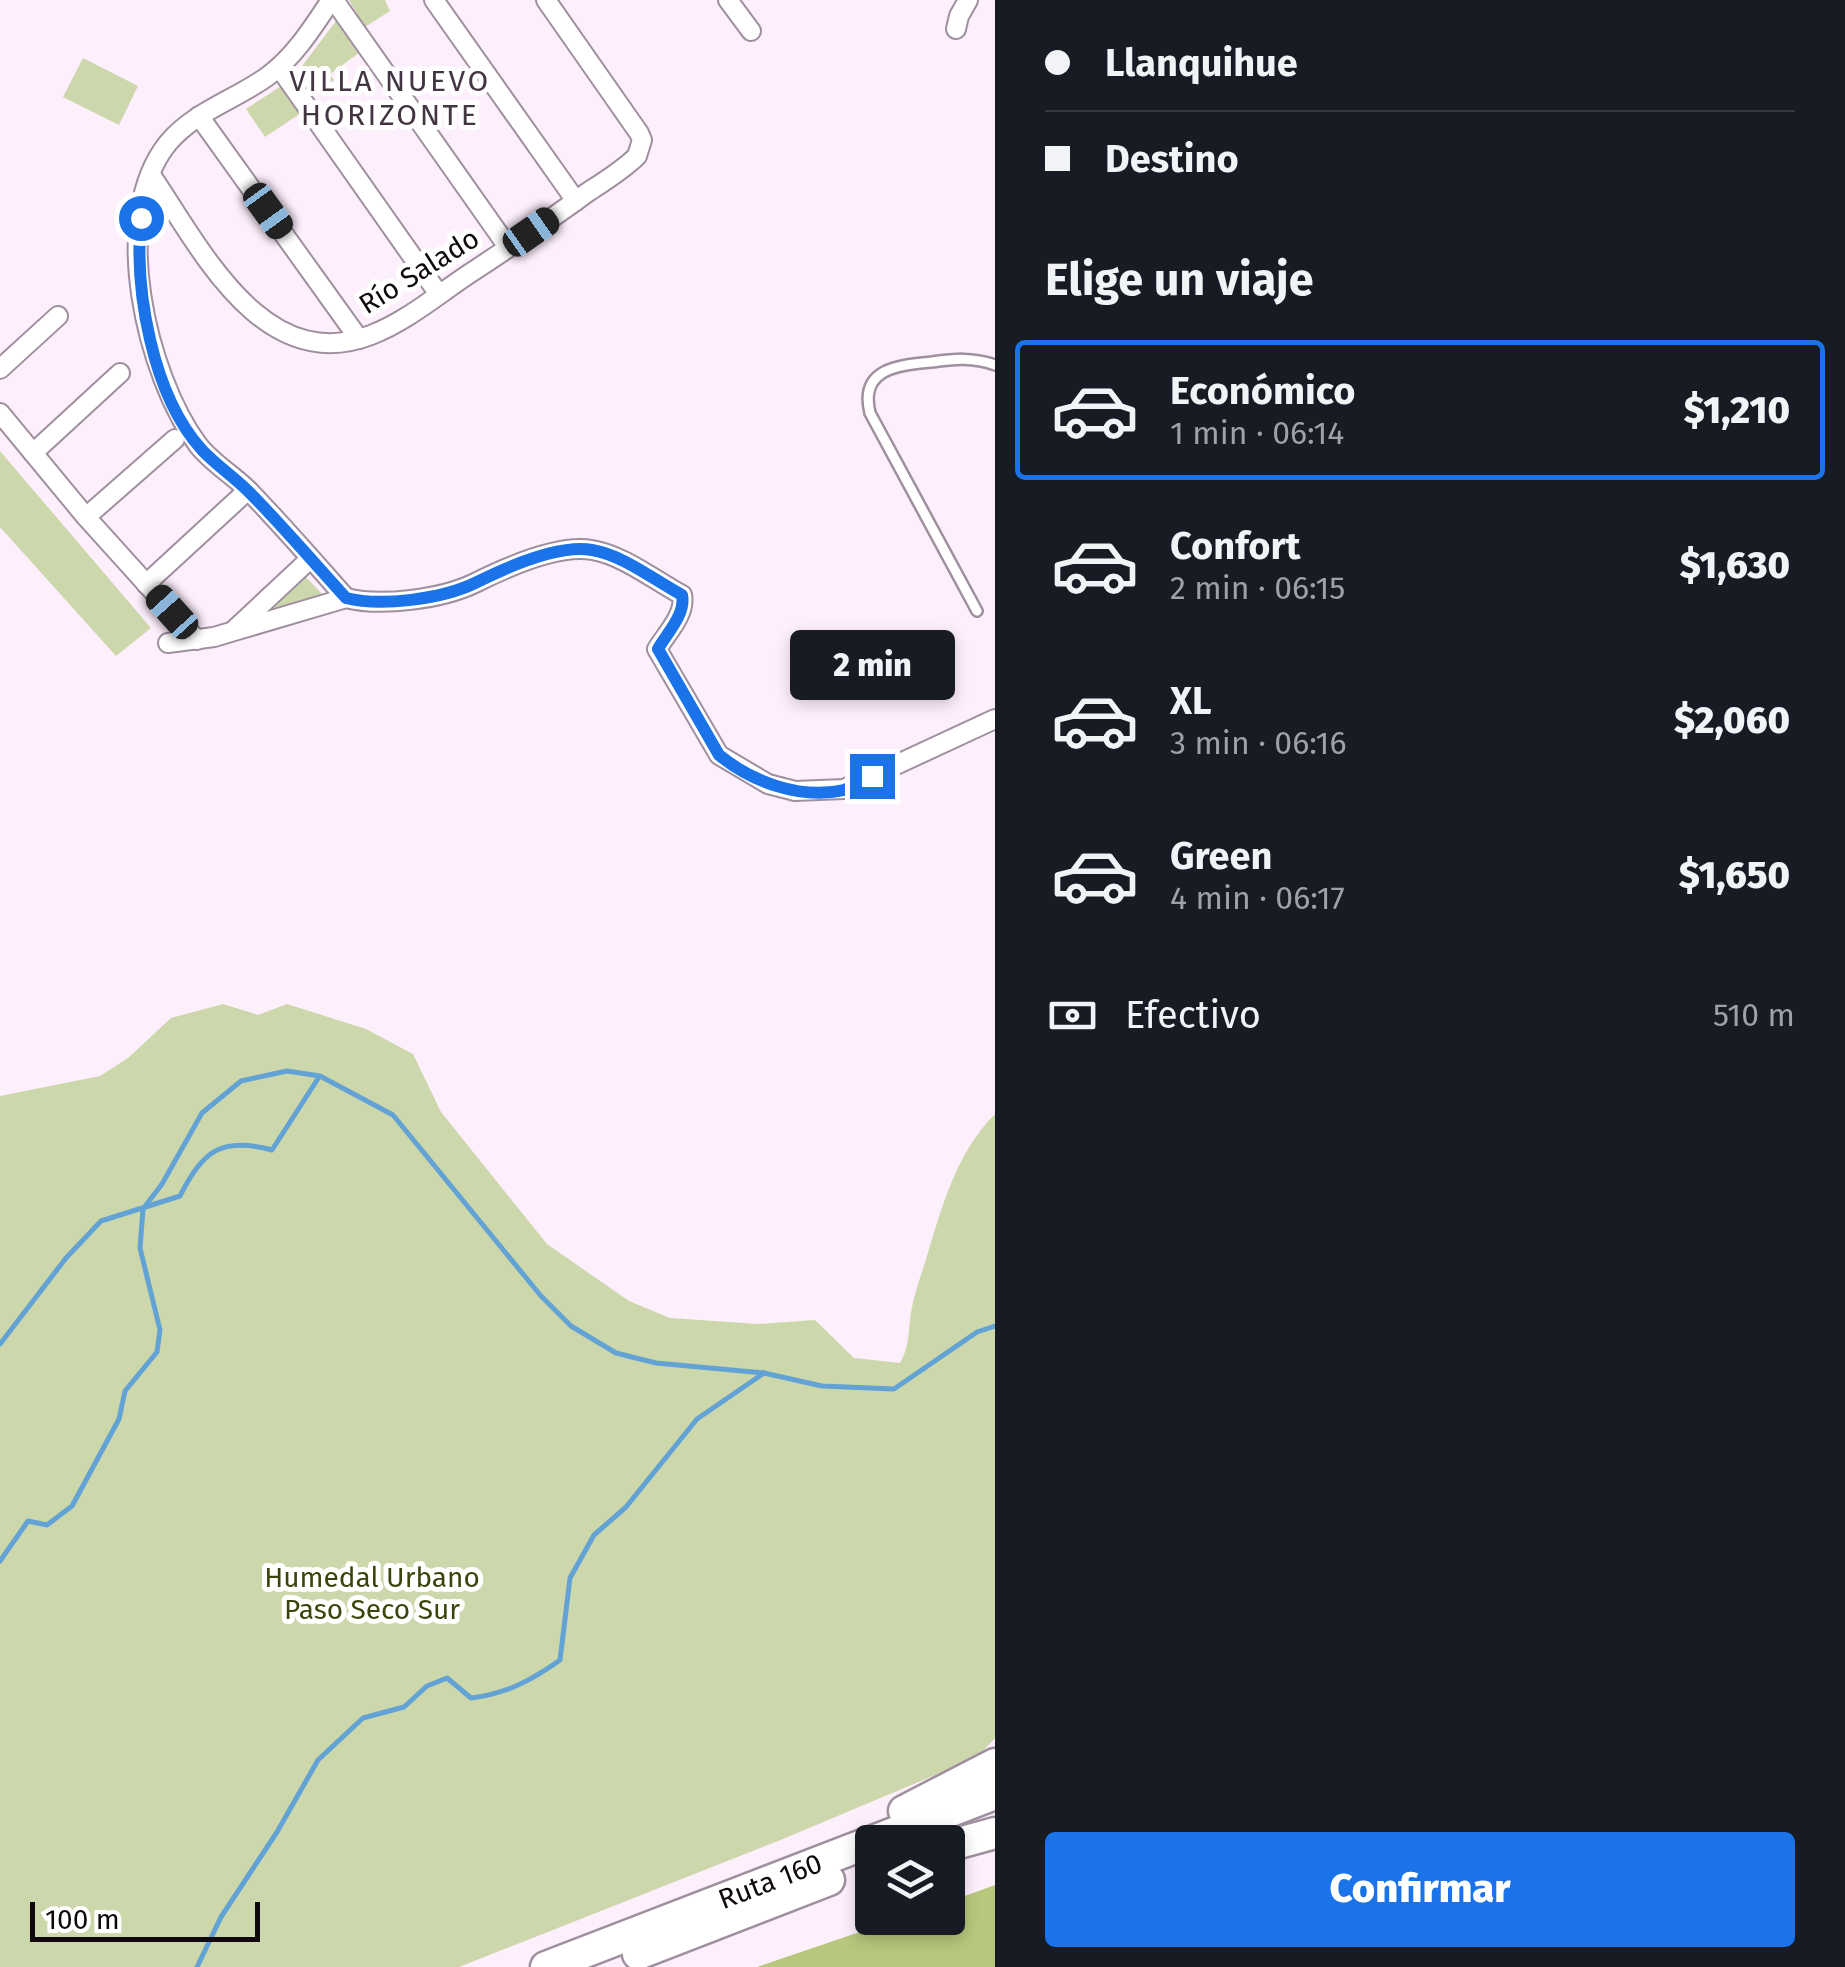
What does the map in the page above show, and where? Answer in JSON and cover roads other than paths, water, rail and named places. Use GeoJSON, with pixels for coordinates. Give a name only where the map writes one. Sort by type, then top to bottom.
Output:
{"type":"FeatureCollection","features":[{"type":"Feature","properties":{"kind":"highway"},"geometry":{"type":"LineString","coordinates":[[788,1874],[995,1764]]}},
{"type":"Feature","properties":{"kind":"highway","name":"Ruta 160"},"geometry":{"type":"LineString","coordinates":[[546,1967],[995,1794]]}},
{"type":"Feature","properties":{"kind":"highway"},"geometry":{"type":"LineString","coordinates":[[965,1827],[995,1816]]}},
{"type":"Feature","properties":{"kind":"highway"},"geometry":{"type":"LineString","coordinates":[[965,1842],[995,1834]]}},
{"type":"Feature","properties":{"kind":"highway","name":"Ruta 160"},"geometry":{"type":"LineString","coordinates":[[603,1967],[855,1870]]}},
{"type":"Feature","properties":{"kind":"street"},"geometry":{"type":"LineString","coordinates":[[346,598],[248,490],[196,441],[171,396],[144,312],[138,256],[143,205],[151,175],[170,141],[199,116],[280,67],[333,0],[508,248]]}},
{"type":"Feature","properties":{"kind":"street"},"geometry":{"type":"LineString","coordinates":[[434,0],[576,201]]}},
{"type":"Feature","properties":{"kind":"street","name":"Río Salado"},"geometry":{"type":"LineString","coordinates":[[151,175],[227,285],[257,316],[278,330],[312,340],[359,339],[382,330],[576,201],[631,162],[641,148],[642,140],[546,0]]}},
{"type":"Feature","properties":{"kind":"street"},"geometry":{"type":"LineString","coordinates":[[728,0],[750,32]]}},
{"type":"Feature","properties":{"kind":"street"},"geometry":{"type":"LineString","coordinates":[[956,29],[968,0]]}},
{"type":"Feature","properties":{"kind":"street"},"geometry":{"type":"LineString","coordinates":[[280,67],[438,293]]}},
{"type":"Feature","properties":{"kind":"street"},"geometry":{"type":"LineString","coordinates":[[199,116],[359,339]]}},
{"type":"Feature","properties":{"kind":"street"},"geometry":{"type":"LineString","coordinates":[[0,369],[58,316]]}},
{"type":"Feature","properties":{"kind":"street"},"geometry":{"type":"LineString","coordinates":[[33,453],[120,373]]}},
{"type":"Feature","properties":{"kind":"street"},"geometry":{"type":"LineString","coordinates":[[0,414],[197,640]]}},
{"type":"Feature","properties":{"kind":"street"},"geometry":{"type":"LineString","coordinates":[[86,517],[175,439]]}},
{"type":"Feature","properties":{"kind":"street"},"geometry":{"type":"LineString","coordinates":[[146,584],[248,490]]}},
{"type":"Feature","properties":{"kind":"street"},"geometry":{"type":"LineString","coordinates":[[168,643],[232,632],[346,598],[377,604],[406,600],[472,585],[514,565],[582,549],[612,556],[682,595],[684,604],[658,649],[719,755],[768,784],[795,791],[844,790],[995,718]]}},
{"type":"Feature","properties":{"kind":"street"},"geometry":{"type":"LineString","coordinates":[[232,632],[310,559]]}},
{"type":"Feature","properties":{"kind":"lane"},"geometry":{"type":"LineString","coordinates":[[977,611],[870,413],[868,396],[880,374],[899,365],[964,358],[995,364]]}},
{"type":"Feature","properties":{"kind":"waterway"},"geometry":{"type":"LineString","coordinates":[[0,1561],[28,1521],[47,1525],[72,1506],[119,1419],[125,1391],[157,1352],[160,1330],[140,1248],[143,1209],[162,1184],[202,1113],[241,1081],[287,1071],[320,1076],[393,1115],[541,1296],[571,1326],[616,1353],[656,1363],[764,1373],[822,1386],[894,1389],[977,1332],[995,1326]]}},
{"type":"Feature","properties":{"kind":"waterway"},"geometry":{"type":"LineString","coordinates":[[0,1344],[66,1258],[101,1221],[180,1196],[197,1168],[216,1151],[239,1145],[272,1150],[319,1077]]}},
{"type":"Feature","properties":{"kind":"waterway"},"geometry":{"type":"LineString","coordinates":[[197,1967],[221,1917],[318,1760],[363,1718],[404,1707],[427,1686],[447,1678],[471,1698],[484,1696],[518,1685],[560,1660],[570,1578],[594,1535],[626,1507],[697,1419],[764,1373]]}},
{"type":"Feature","properties":{"kind":"district","name":"VILLA NUEVO HORIZONTE"},"geometry":{"type":"Point","coordinates":[390,98]}},
{"type":"Feature","properties":{"kind":"park label","name":"Humedal Urbano Paso Seco Sur"},"geometry":{"type":"Point","coordinates":[372,1593]}}]}
